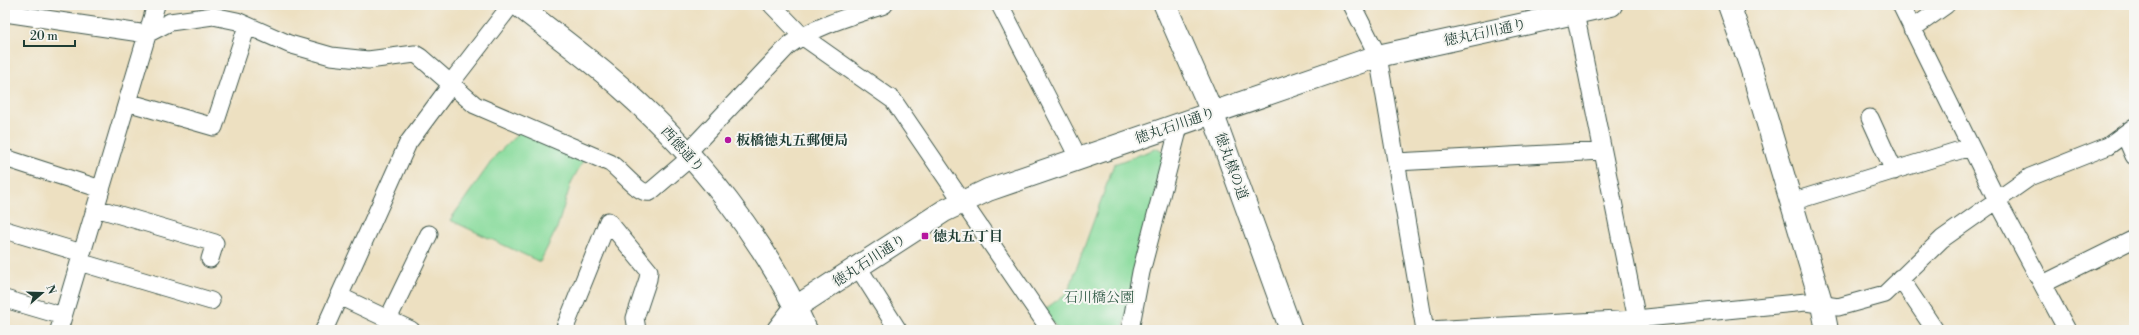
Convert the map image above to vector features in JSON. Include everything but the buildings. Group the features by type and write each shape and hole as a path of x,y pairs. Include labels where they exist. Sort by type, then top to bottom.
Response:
{"street":[{"path":"5,299 61,323 156,5"},
{"path":"324,330 408,143 511,5"},
{"name":"西徳通り","path":"518,5 624,90 689,155 750,231 796,307 806,330"},
{"path":"772,5 802,36 893,100 1048,329"},
{"path":"1000,5 1080,159"},
{"name":"徳丸槙の道","path":"1165,5 1212,112 1291,330"},
{"path":"1352,5 1378,56 1425,330"},
{"name":"徳丸石川通り","path":"778,330 796,307 944,211 962,201 1180,123 1378,56 1574,9 1611,5"},
{"path":"1729,5 1752,67 1822,305 1827,330"},
{"path":"1901,5 1997,200 2044,284 2067,330"},
{"path":"1912,29 1946,5"},
{"path":"5,13 147,34 170,22 214,16 247,26 289,44 331,56 368,60 415,54 475,105 610,163 620,170 640,191 643,198 689,155 789,45 802,36 878,6"},
{"path":"1574,9 1638,325"},
{"path":"127,102 214,127 247,26"},
{"path":"1870,118 1894,171"},
{"path":"1130,330 1141,272 1180,123"},
{"path":"1428,330 1638,325 1806,302 1838,307 1885,294 1942,239 2030,176 2108,146 2130,131 2134,156"},
{"path":"1791,202 1970,147"},
{"path":"1396,162 1602,151"},
{"path":"5,158 101,189"},
{"path":"96,208 215,243 210,259"},
{"path":"564,330 608,221 618,224 649,271 648,279 635,318 637,330"},
{"path":"5,230 81,258 211,302"},
{"path":"388,319 430,234"},
{"path":"2044,284 2134,239"},
{"path":"858,267 898,330"},
{"path":"1900,278 1935,330"},
{"path":"339,296 411,330"}],"green space":[{"path":"522,130 585,157 571,183 557,228 540,262 450,220 496,155"},
{"name":"石川橋公園","path":"1158,148 1166,154 1123,330 1058,330 1044,310 1068,292 1114,164"}],"place":[{"name":"板橋徳丸五郵便局","path":"728,140"},
{"name":"徳丸五丁目","path":"925,236"}]}
